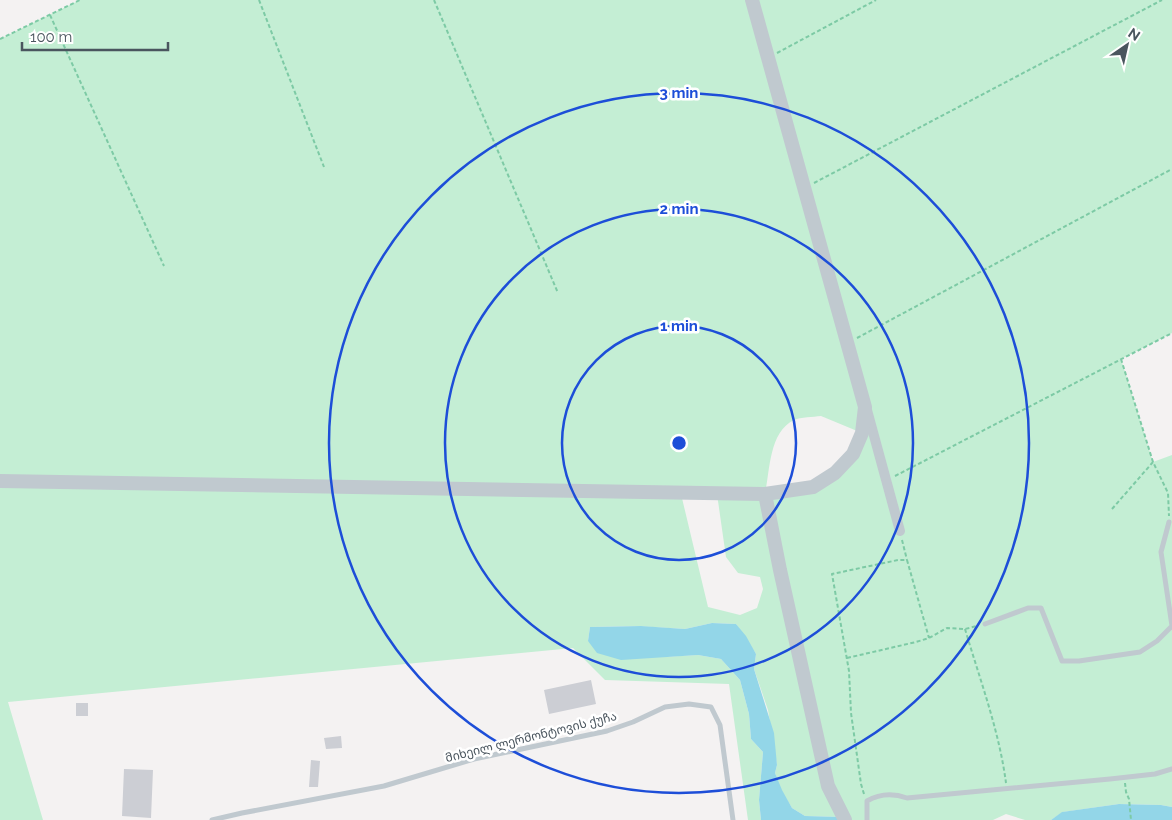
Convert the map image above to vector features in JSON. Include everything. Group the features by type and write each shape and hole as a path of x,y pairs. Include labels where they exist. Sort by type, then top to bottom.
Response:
{"street":[{"path":"752,0 900,531"},
{"path":"0,481 765,494 813,487 835,473 853,454 862,433 864,399"},
{"path":"765,494 828,786 845,820"}],"lane":[{"path":"985,624 1028,608 1041,608 1062,661 1079,661 1140,652 1157,641 1172,626 1161,552 1169,522"},
{"name":"მიხეილ ლერმონტოვის ქუჩა","path":"212,820 384,786 474,759 607,731 633,722 664,707 690,704 711,707 720,726 733,820"},
{"path":"867,820 867,801 874,797 896,794 907,798 1124,778 1172,769"}],"path":[{"path":"0,39 80,0"},
{"path":"259,0 324,166"},
{"path":"434,0 558,293"},
{"path":"768,57 876,0"},
{"path":"805,188 1162,0"},
{"path":"50,15 164,266"},
{"path":"848,342 1172,169"},
{"path":"886,480 1172,333"},
{"path":"1121,359 1153,462 1168,493 1169,522"},
{"path":"1112,510 1153,462"},
{"path":"900,531 929,638"},
{"path":"867,801 861,784 847,658 832,574 898,560 907,560"},
{"path":"847,658 929,638 947,628 965,628 985,624"},
{"path":"965,628 990,707 1003,758 1007,788"},
{"path":"1124,778 1131,820"}],"green space":[{"path":"80,0 1172,0 1172,333 1121,359 1153,462 1172,455 1172,807 1119,804 1063,812 1051,820 1025,820 1006,814 993,820 845,820 842,817 805,816 792,808 781,790 775,773 777,765 768,710 754,669 756,654 736,624 712,623 685,629 636,626 590,627 588,641 663,657 698,655 721,659 740,680 749,714 751,739 763,752 759,800 761,820 748,820 729,684 605,680 573,648 8,702 43,820 0,820 0,39","holes":["821,416 862,433 835,473 813,487 765,493 772,452 780,433 794,420","681,494 717,494 726,557 738,573 760,577 763,589 757,608 740,615 708,607"]}],"water":[{"path":"712,623 736,624 746,636 756,654 754,669 774,733 777,765 775,773 792,808 805,816 842,817 845,820 761,820 759,800 763,752 751,739 749,714 740,680 721,659 698,655 621,660 597,653 588,641 590,627 641,626 685,629"},
{"path":"1119,804 1172,807 1172,820 1051,820 1062,812"}],"building":[{"path":"591,680 596,704 549,714 544,690"},
{"path":"76,703 88,703 88,716 76,716"},
{"path":"341,736 342,748 326,749 324,738"},
{"path":"311,760 320,761 318,787 309,787"},
{"path":"124,769 153,770 151,818 122,816"}]}
